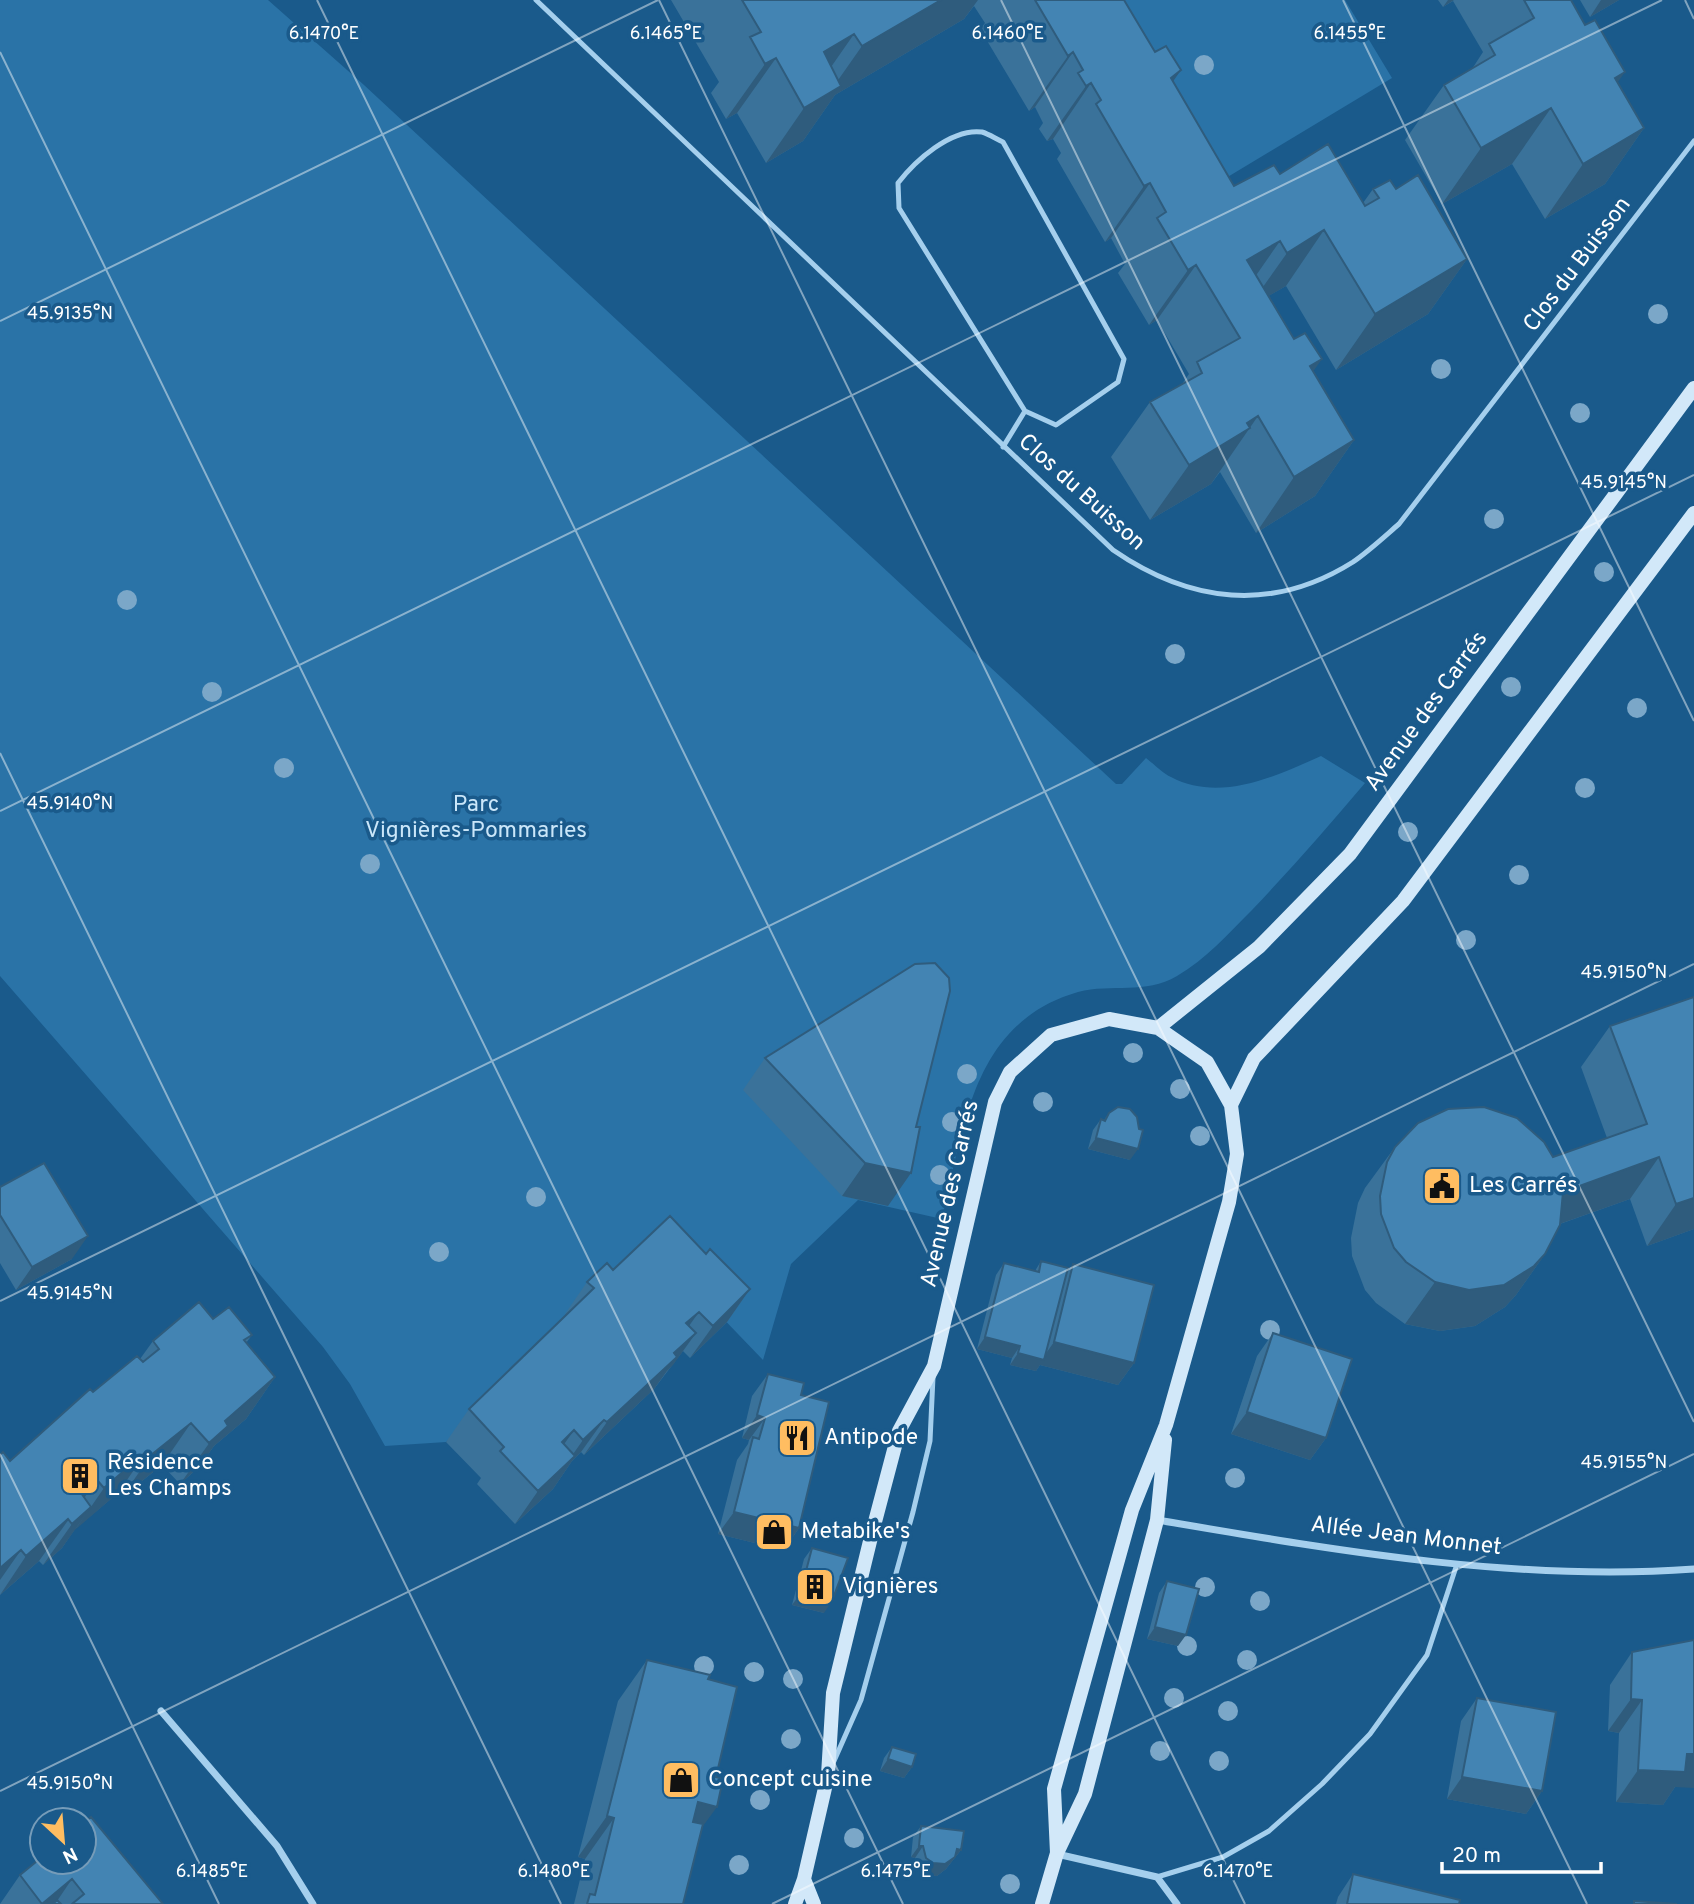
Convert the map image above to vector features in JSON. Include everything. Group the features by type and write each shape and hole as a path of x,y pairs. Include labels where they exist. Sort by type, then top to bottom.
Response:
{"main road":[{"name":"Avenue des Carrés","path":"1158,1028 1259,947 1350,854 1694,388"},
{"path":"1231,1105 1254,1058 1403,901 1694,513"},
{"name":"Avenue des Carrés","path":"795,1904 804,1879 828,1775 833,1693 870,1536 899,1431 934,1366 995,1102 1010,1072 1051,1035 1109,1019 1158,1028 1207,1062 1231,1105 1237,1154 1229,1202 1166,1425 1132,1510 1054,1789 1056,1853"},
{"name":"Avenue des Carrés","path":"1042,1904 1056,1853 1085,1794 1157,1520 1166,1425"},
{"path":"804,1879 814,1904"}],"street":[{"name":"Allée Jean Monnet","path":"1157,1520 1456,1567 1640,1573 1694,1569"},
{"path":"161,1711 277,1846 313,1904"},
{"path":"1056,1853 1157,1877 1177,1904"}],"lane":[{"name":"Clos du Buisson","path":"537,0 1113,550 1170,583 1201,592 1256,595 1301,587 1355,560 1399,524 1694,141"},
{"path":"983,132 1003,142 1124,359 1118,382 1056,425 1025,411 899,208 898,183 912,164 962,133 983,132"},
{"path":"1003,447 1025,411"},
{"name":"Avenue des Carrés","path":"828,1775 861,1700 913,1512 930,1441 934,1366"},
{"path":"1157,1877 1223,1857 1269,1831 1322,1784 1370,1734 1427,1655 1456,1567"}],"green space":[{"name":"Parc Vignières-Pommaries","path":"0,0 268,0 364,85 1116,784 1122,784 1146,758 1171,777 1209,788 1248,784 1321,756 1365,783 1252,910 1188,969 1165,982 1153,985 1078,992 1042,1007 1015,1028 994,1054 978,1083 957,1150 942,1219 858,1200 791,1264 763,1360 688,1282 571,1321 446,1442 385,1446 350,1384 323,1347 0,976"},
{"path":"1099,0 1345,0 1392,78 1211,187"}],"building":[{"path":"742,0 941,0 862,46 854,34 824,52 841,86 804,108 776,58 765,64 750,37 761,32"},
{"path":"1035,0 1124,0 1155,52 1166,46 1181,70 1171,78 1234,186 1274,165 1280,174 1328,144 1365,206 1379,198 1373,189 1390,180 1396,189 1418,175 1467,259 1375,314 1324,230 1287,253 1280,241 1247,260 1294,339 1305,333 1322,359 1310,366 1354,440 1294,477 1258,416 1247,423 1250,428 1189,465 1150,402 1202,373 1197,362 1240,338 1196,265 1188,270 1157,218 1166,212 1150,183 1144,186 1096,104 1101,100 1091,83 1086,86 1078,73 1083,70 1073,52 1068,56"},
{"path":"1524,0 1571,0 1585,25 1595,20 1625,72 1615,78 1644,128 1583,164 1551,108 1481,148 1444,85 1495,55 1489,44 1534,18"},
{"path":"935,963 949,978 950,991 916,1127 920,1127 911,1173 865,1163 765,1058 915,964"},
{"path":"1694,997 1694,1198 1676,1204 1659,1157 1563,1192 1560,1225 1545,1254 1534,1266 1504,1285 1469,1290 1435,1282 1406,1262 1394,1248 1381,1214 1380,1196 1387,1162 1395,1147 1418,1123 1448,1109 1484,1107 1517,1118 1544,1142 1553,1157 1647,1124 1610,1026"},
{"path":"1118,1107 1130,1109 1137,1117 1139,1129 1143,1130 1138,1149 1096,1138 1101,1119 1105,1121 1109,1113"},
{"path":"44,1163 88,1236 32,1267 0,1215 0,1187"},
{"path":"670,1216 706,1254 710,1249 750,1289 713,1326 699,1312 686,1323 696,1333 674,1353 677,1357 607,1422 604,1420 583,1440 574,1430 562,1442 575,1456 538,1491 500,1451 504,1447 469,1409 594,1288 587,1282 607,1263 613,1270"},
{"path":"1041,1261 1068,1268 1044,1360 1018,1353 1020,1346 985,1337 1004,1263 1039,1272"},
{"path":"1073,1264 1154,1285 1134,1363 1054,1342"},
{"name":"Résidence Les Champs","path":"199,1302 213,1319 229,1307 252,1335 244,1340 275,1377 225,1421 228,1426 209,1443 191,1423 151,1455 147,1451 104,1488 97,1480 81,1493 91,1507 72,1524 68,1519 26,1556 21,1550 0,1568 0,1455 3,1452 10,1461 90,1389 93,1392 137,1356 143,1362 159,1349 153,1341"},
{"path":"1273,1333 1352,1359 1326,1438 1247,1412"},
{"path":"768,1374 804,1383 801,1395 829,1402 799,1528 734,1512 753,1437 759,1439 765,1418 757,1415"},
{"name":"Vignières","path":"812,1548 848,1558 832,1601 800,1594"},
{"path":"1167,1581 1199,1589 1186,1635 1155,1627"},
{"path":"1694,1640 1694,1754 1687,1754 1685,1772 1638,1770 1642,1700 1631,1699 1632,1652"},
{"path":"647,1660 710,1675 708,1679 737,1687 716,1777 723,1779 717,1807 698,1802 693,1822 703,1824 683,1904 587,1904 590,1894 595,1895 614,1818 607,1816"},
{"path":"1477,1698 1556,1712 1542,1791 1462,1777"},
{"path":"892,1747 916,1754 912,1767 888,1759"},
{"path":"98,1825 163,1904 72,1904 84,1894 72,1879 42,1904 20,1875 28,1868 28,1876 98,1876"},
{"path":"921,1826 964,1831 961,1850 957,1849 955,1857 945,1864 933,1863 926,1858 923,1846 919,1846"},
{"path":"1353,1874 1460,1900 1459,1904 1347,1904"},
{"path":"1634,1901 1677,1904 1634,1904"}],"place":[{"name":"Les Carrés","path":"1442,1186"},
{"name":"Antipode","path":"797,1438"},
{"name":"Résidence Les Champs","path":"80,1476"},
{"name":"Metabike's","path":"774,1532"},
{"name":"Vignières","path":"815,1587"},
{"name":"Concept cuisine","path":"681,1780"}]}
